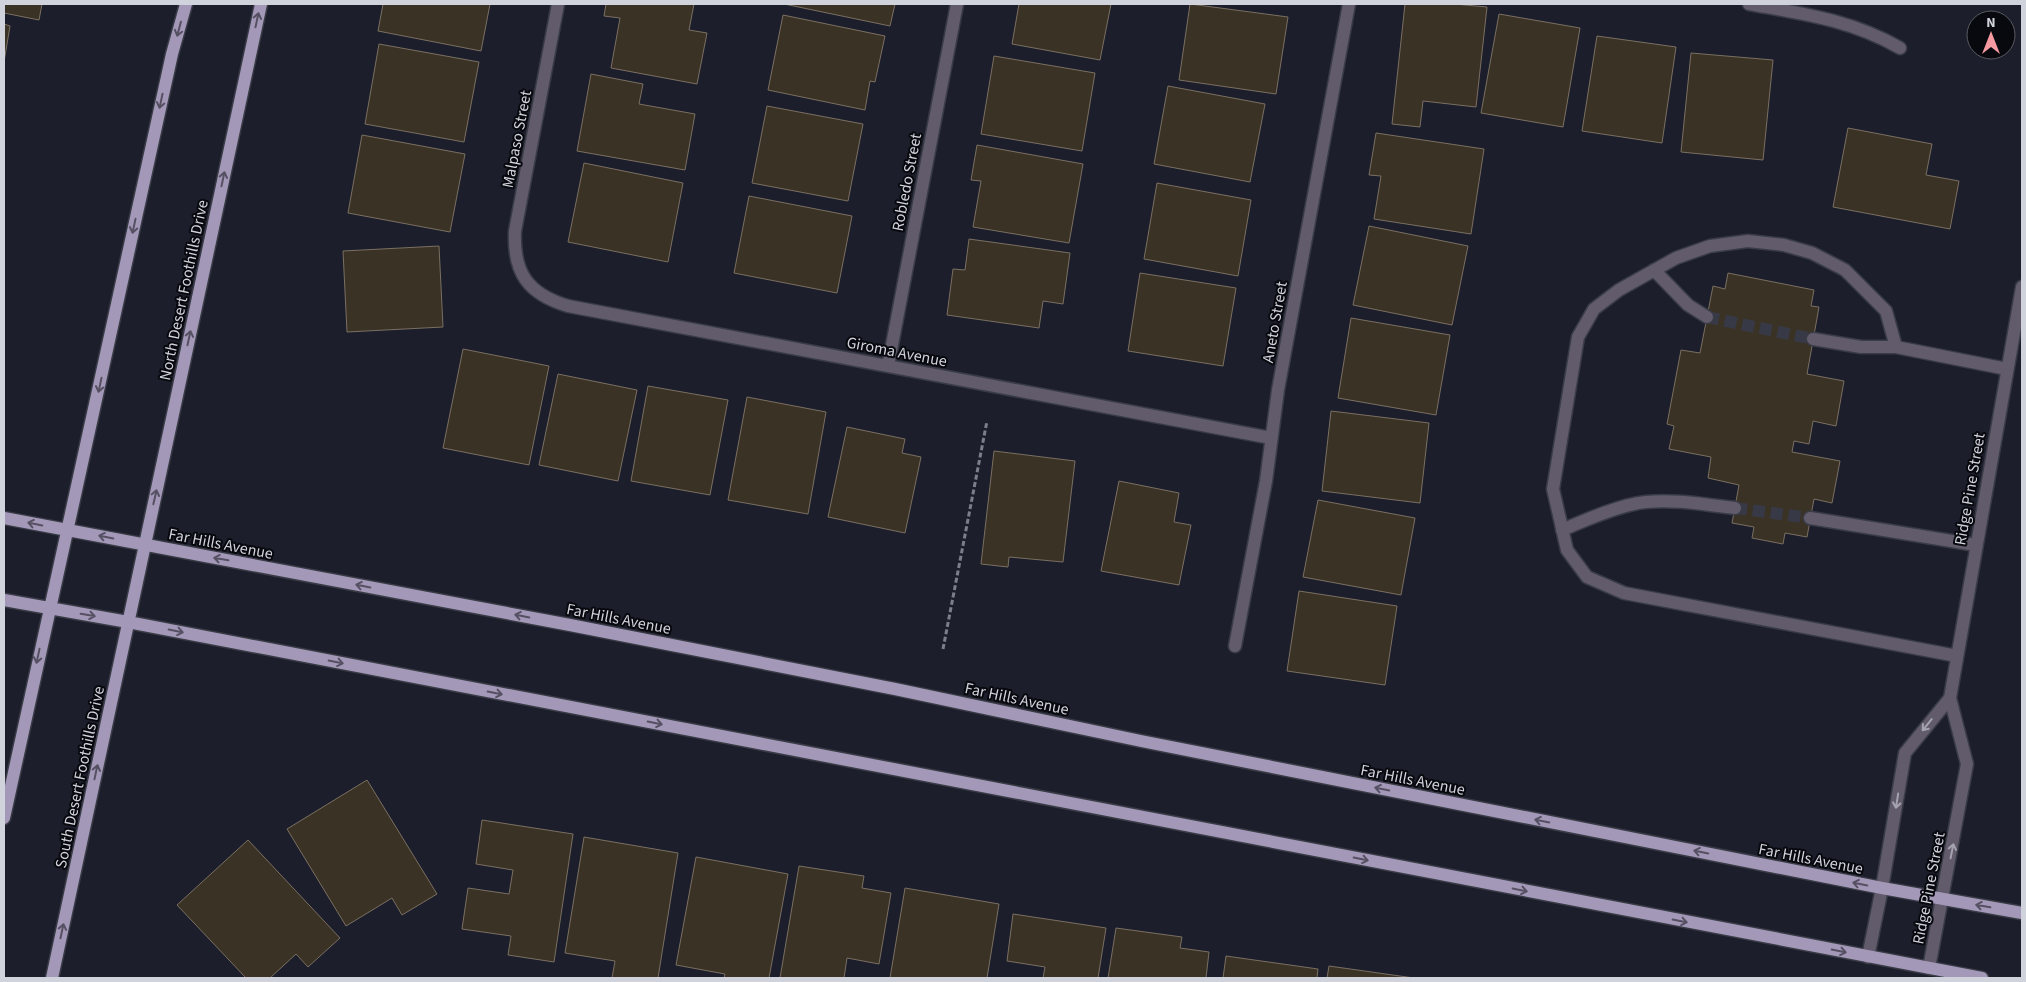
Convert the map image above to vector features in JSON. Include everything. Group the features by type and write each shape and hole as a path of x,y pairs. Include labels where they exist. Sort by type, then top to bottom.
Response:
{"main road":[{"path":"4,818 48,608 172,54 186,4"},
{"name":"North Desert Foothills Drive","path":"137,584 261,4"},
{"name":"Far Hills Avenue","path":"4,518 895,689 1141,741 1882,888 2022,913"},
{"name":"South Desert Foothills Drive","path":"52,978 137,584"},
{"path":"4,600 128,622 1982,978"}],"street":[{"name":"Malpaso Street","path":"525,279 518,265 514,248 515,231 558,4"},
{"name":"Robledo Street","path":"888,366 957,4"},
{"name":"Aneto Street","path":"1235,646 1266,481 1278,390 1348,4"},
{"path":"1749,4 1822,17 1848,24 1877,35 1900,48"},
{"path":"1896,347 1886,311 1845,270 1812,254 1784,245 1748,241 1710,246 1676,258 1619,290 1594,309 1578,338 1553,489 1567,550 1587,576 1624,593 1957,656"},
{"path":"1654,270 1688,305 1707,317"},
{"name":"Giroma Avenue","path":"525,279 536,291 549,300 568,306 1271,438"},
{"name":"Ridge Pine Street","path":"1929,968 1967,764 1950,698 2022,287"},
{"path":"1813,339 1861,347 1896,347 2007,369"},
{"path":"1562,530 1599,515 1645,502 1685,502 1735,508"},
{"path":"1810,518 1976,545"},
{"name":"Ridge Pine Street","path":"1868,957 1905,753 1950,698"}],"path":[{"path":"943,649 987,421"}],"building":[{"path":"4,4 42,4 39,20 4,13"},
{"path":"383,4 490,4 481,51 378,31"},
{"path":"606,4 694,4 689,30 707,33 697,84 611,68 620,18 604,16"},
{"path":"784,4 895,4 890,26"},
{"path":"1019,4 1111,4 1100,60 1012,44"},
{"path":"1190,4 1288,17 1276,94 1179,80"},
{"path":"1405,4 1454,4 1487,7 1476,107 1423,101 1420,127 1392,124"},
{"path":"1499,14 1580,28 1563,127 1481,113"},
{"path":"783,15 885,36 875,82 870,81 865,110 768,90"},
{"path":"4,24 10,26 4,62"},
{"path":"1597,36 1676,47 1662,143 1582,131"},
{"path":"379,44 479,62 464,142 365,124"},
{"path":"1691,53 1773,60 1763,160 1681,152"},
{"path":"994,56 1095,73 1082,151 981,134"},
{"path":"591,74 643,84 639,104 695,114 685,170 577,151"},
{"path":"1168,86 1265,104 1250,182 1154,164"},
{"path":"767,106 863,124 848,201 752,183"},
{"path":"1848,128 1932,144 1926,175 1959,181 1950,229 1833,207"},
{"path":"1376,133 1484,149 1471,234 1374,219 1381,176 1369,175"},
{"path":"362,135 465,154 450,232 348,213"},
{"path":"977,145 1083,164 1069,243 973,227 981,181 971,180"},
{"path":"584,163 683,183 668,262 568,242"},
{"path":"1157,183 1251,200 1238,276 1144,259"},
{"path":"749,196 852,216 837,293 734,273"},
{"path":"1369,226 1468,246 1452,325 1353,305"},
{"path":"969,239 1070,253 1063,304 1043,301 1039,328 947,315 953,269 965,270"},
{"path":"439,246 443,327 347,332 343,251"},
{"path":"1140,273 1236,288 1223,366 1128,351"},
{"path":"1728,273 1814,290 1811,306 1819,307 1807,374 1844,381 1836,426 1813,421 1809,444 1794,441 1792,452 1840,461 1832,503 1814,499 1807,537 1785,533 1783,544 1752,538 1754,527 1732,523 1739,485 1708,478 1711,457 1669,449 1674,426 1667,424 1681,350 1700,353 1713,286 1725,289"},
{"path":"1351,318 1450,335 1436,415 1338,398"},
{"path":"463,349 549,366 529,465 443,448"},
{"path":"558,374 637,390 618,481 539,465"},
{"path":"648,386 728,400 710,495 631,481"},
{"path":"747,397 826,412 808,514 728,500"},
{"path":"1331,411 1429,423 1420,503 1322,491"},
{"path":"847,427 905,439 902,453 921,457 905,533 828,517"},
{"path":"994,451 1075,461 1063,562 1009,557 1008,567 981,564"},
{"path":"1119,481 1179,493 1174,522 1191,525 1179,585 1101,571"},
{"path":"1318,500 1415,518 1401,595 1303,577"},
{"path":"1299,591 1397,606 1385,685 1287,671"},
{"path":"367,780 437,894 402,915 392,898 346,926 287,829"},
{"path":"482,820 573,834 554,962 508,955 511,936 462,929 468,888 509,894 513,870 476,864"},
{"path":"584,837 678,853 658,978 612,978 615,961 565,953"},
{"path":"248,840 340,938 308,967 296,954 270,978 246,978 177,905"},
{"path":"696,857 788,874 769,978 724,978 725,974 676,965"},
{"path":"799,866 864,876 862,888 891,893 879,964 847,958 844,978 780,978"},
{"path":"905,888 999,904 987,978 890,978"},
{"path":"1013,914 1106,928 1098,978 1043,978 1045,967 1007,961"},
{"path":"1116,928 1182,937 1180,948 1209,952 1206,978 1108,978"},
{"path":"1226,956 1318,969 1317,978 1223,978"},
{"path":"1329,966 1414,978 1327,978"}],"tunnel":[{"path":"1707,317 1813,339"},
{"path":"1735,508 1810,518"}]}
